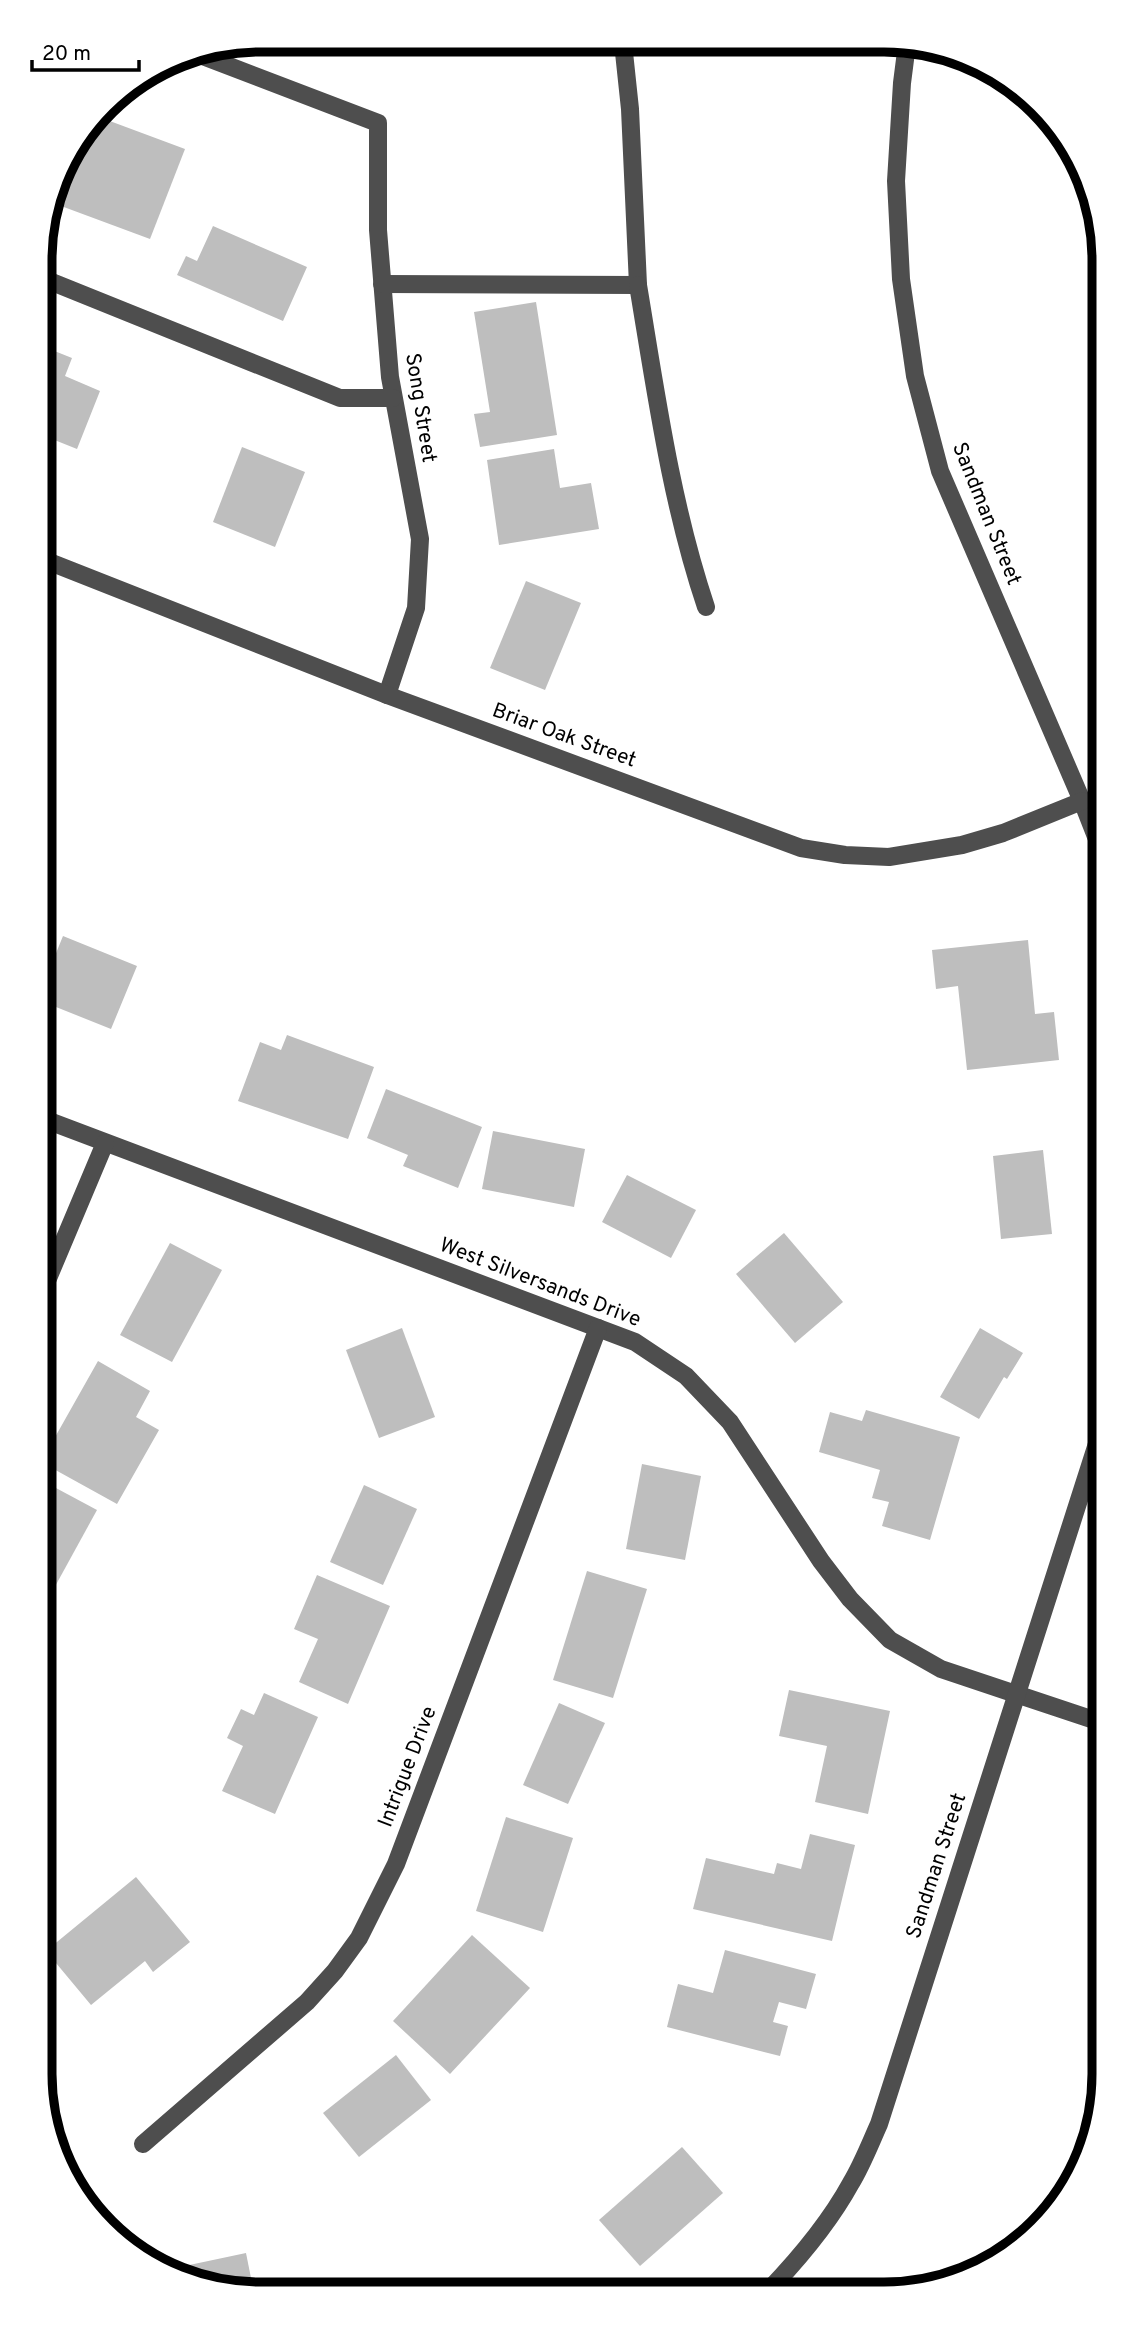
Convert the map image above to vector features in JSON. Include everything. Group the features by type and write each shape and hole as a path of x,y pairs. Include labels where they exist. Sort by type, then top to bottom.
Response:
{"street":[{"path":"624,52 630,109 638,285 661,426 691,562 706,607"},
{"name":"Sandman Street","path":"906,54 896,181 901,279 915,376 940,471 1092,824"},
{"name":"Song Street","path":"210,59 378,123 377,230 390,377 421,539 416,608 387,695"},
{"path":"53,282 340,398 393,398"},
{"path":"382,284 638,285"},
{"name":"Briar Oak Street","path":"53,563 387,695 801,848 845,855 889,857 962,845 1003,833 1083,801"},
{"name":"West Silversands Drive","path":"53,1123 635,1342 686,1376 730,1422 821,1560 850,1599 890,1640 941,1669 1091,1719"},
{"path":"52,1268 105,1143"},
{"name":"Intrigue Drive","path":"143,2144 307,2002 335,1971 359,1937 396,1864 598,1328"},
{"name":"Sandman Street","path":"777,2282 798,2261 827,2222 852,2182 878,2124 1091,1462"}],"building":[{"path":"107,120 185,149 150,239 60,206 80,156"},
{"path":"213,226 307,267 283,321 177,275 186,256 197,261"},
{"path":"536,302 557,435 480,447 474,414 490,412 474,312"},
{"path":"53,350 72,358 65,376 100,391 77,449 53,439"},
{"path":"242,447 305,472 275,547 213,522"},
{"path":"554,449 560,488 591,483 599,529 499,545 487,460"},
{"path":"526,581 581,603 545,690 490,668"},
{"path":"63,936 137,966 111,1029 53,1006 53,962"},
{"path":"1028,940 1035,1014 1054,1012 1059,1060 967,1070 958,986 936,989 932,950"},
{"path":"287,1035 374,1067 348,1139 238,1101 260,1042 281,1050"},
{"path":"386,1089 482,1127 458,1188 403,1166 408,1155 367,1138"},
{"path":"493,1131 585,1149 574,1207 482,1189"},
{"path":"1043,1150 1052,1234 1001,1239 993,1156"},
{"path":"627,1175 696,1210 671,1258 602,1222"},
{"path":"784,1233 843,1302 795,1343 736,1274"},
{"path":"170,1243 222,1270 172,1362 120,1335"},
{"path":"402,1328 435,1417 379,1438 346,1350"},
{"path":"980,1328 1023,1353 1007,1379 1004,1377 979,1419 940,1397"},
{"path":"98,1361 150,1391 136,1417 159,1430 117,1504 52,1468 52,1442"},
{"path":"866,1410 960,1437 930,1540 882,1526 889,1502 872,1498 880,1470 819,1452 830,1412 862,1421"},
{"path":"642,1464 701,1476 685,1560 626,1549"},
{"path":"364,1485 417,1509 383,1585 330,1562"},
{"path":"52,1486 97,1510 52,1591"},
{"path":"587,1571 647,1589 613,1698 553,1680"},
{"path":"317,1575 390,1606 348,1704 299,1682 318,1639 294,1629"},
{"path":"789,1690 890,1711 868,1814 815,1802 827,1746 779,1736"},
{"path":"264,1693 318,1717 275,1814 222,1791 243,1746 227,1738 241,1709 254,1715"},
{"path":"559,1703 605,1723 568,1804 523,1785"},
{"path":"506,1817 573,1838 543,1932 476,1911"},
{"path":"810,1834 855,1845 832,1941 693,1909 706,1858 774,1874 777,1863 801,1869"},
{"path":"136,1877 190,1942 153,1972 145,1961 91,2005 52,1958 52,1946"},
{"path":"472,1935 530,1988 450,2074 393,2021"},
{"path":"725,1950 816,1974 806,2009 779,2002 773,2022 788,2026 780,2056 667,2027 678,1984 713,1993"},
{"path":"396,2055 431,2100 359,2157 323,2113"},
{"path":"682,2147 723,2193 640,2266 599,2220"},
{"path":"246,2253 252,2282 220,2279 182,2266"}]}
